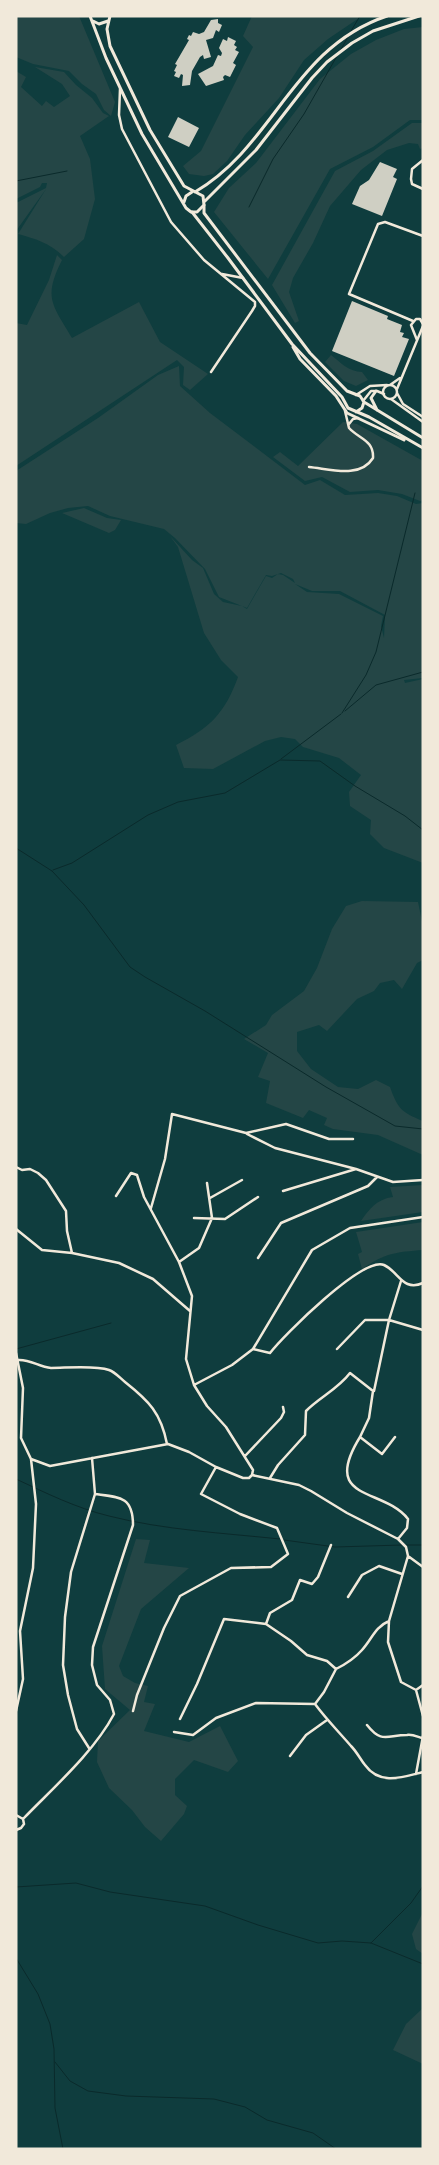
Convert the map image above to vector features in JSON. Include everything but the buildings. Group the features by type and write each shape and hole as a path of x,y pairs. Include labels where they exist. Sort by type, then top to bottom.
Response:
{"main road":[{"path":"90,16 94,22 99,24 109,18"},
{"path":"90,16 106,58 146,141 184,205 244,278 310,366 342,397 346,408 360,418 423,448"},
{"path":"184,205 186,196 210,182 242,153 305,73 322,55 354,32 388,16"},
{"path":"191,212 200,210 256,150 312,78 327,62 352,43 373,31 418,16"},
{"path":"109,18 108,34 110,46 150,130 184,186 201,194 204,213 299,339 332,376 347,391 361,397 363,402 423,438"},
{"path":"376,391 371,401 379,412"},
{"path":"346,408 348,398 355,395"},
{"path":"356,412 362,408 363,402"},
{"path":"346,408 369,417 423,448"}],"street":[{"path":"120,87 120,122 143,172 171,222 192,247 250,297 255,306 211,372"},
{"path":"423,160 412,169 410,179 412,184 423,190"},
{"path":"390,398 394,397 397,391 401,376 423,325 420,320 413,321 349,294 378,224 385,222 423,236"},
{"path":"219,272 244,278"},
{"path":"413,321 411,325 417,340"},
{"path":"385,395 384,390 401,376"},
{"path":"355,395 370,386 389,385 397,391 404,404 423,417"},
{"path":"363,402 369,393 376,391 390,398 423,422"},
{"path":"309,467 348,472 364,468 370,464 373,458 372,447 363,438 350,430 346,408"},
{"path":"348,426 353,419 360,418"},
{"path":"151,1208 165,1159 172,1114 246,1133 275,1148 356,1169 393,1182 423,1180"},
{"path":"246,1133 286,1124 329,1139 353,1139"},
{"path":"16,1168 22,1170 30,1169 38,1173 66,1211 67,1231 72,1253"},
{"path":"283,1191 356,1169"},
{"path":"116,1196 131,1173 137,1176 144,1197 179,1262 192,1296 186,1359 194,1385 207,1406 226,1427 245,1456 253,1470 252,1475"},
{"path":"258,1258 280,1223 368,1186 378,1176"},
{"path":"210,1199 242,1180"},
{"path":"179,1262 199,1248 212,1218 207,1183"},
{"path":"194,1218 226,1219 258,1197"},
{"path":"194,1385 232,1365 253,1348 312,1250 350,1228 423,1217"},
{"path":"16,1229 42,1250 72,1253 119,1263 153,1279 190,1311"},
{"path":"253,1348 270,1353 283,1336 326,1296 362,1271 377,1264 384,1266 401,1281 413,1286 423,1283"},
{"path":"398,1539 404,1534 408,1524 405,1516 354,1486 350,1480 347,1466 353,1448 369,1418 389,1320 401,1281"},
{"path":"337,1349 365,1320 389,1320 423,1330"},
{"path":"16,1352 23,1388 21,1438 31,1459 36,1504 33,1568 20,1631 23,1679 16,1711"},
{"path":"18,1360 26,1359 49,1368 68,1367 110,1370 143,1396 155,1410 163,1424 168,1444"},
{"path":"270,1478 278,1465 305,1435 306,1411 318,1399 331,1392 350,1373 374,1391"},
{"path":"245,1456 281,1418 284,1412 283,1407"},
{"path":"360,1437 382,1454 395,1437"},
{"path":"31,1459 50,1466 168,1444 243,1478 249,1478 252,1475 298,1485 347,1514 398,1539 406,1547 408,1556 389,1621 388,1642 401,1682 416,1690 423,1716"},
{"path":"89,1748 76,1729 63,1665 65,1617 71,1572 95,1494 92,1458"},
{"path":"133,1711 137,1695 164,1628 180,1596 231,1568 271,1567 288,1554 277,1528 240,1514 200,1494 216,1467"},
{"path":"16,1830 23,1826 23,1819 81,1759 107,1728 114,1714 110,1700 98,1685 92,1665 93,1647 133,1525 133,1513 130,1504 117,1497 95,1494"},
{"path":"266,1624 270,1613 292,1600 300,1580 312,1584 318,1577 331,1545"},
{"path":"408,1556 423,1567"},
{"path":"348,1597 362,1575 378,1566 402,1574"},
{"path":"180,1719 224,1619 266,1624 307,1655 327,1661 336,1668"},
{"path":"315,1704 324,1692 336,1668 345,1665 362,1651 381,1625 389,1621"},
{"path":"416,1690 423,1685"},
{"path":"174,1732 193,1735 216,1718 256,1703 315,1704"},
{"path":"315,1704 353,1748 366,1767 376,1775 390,1779 402,1778 423,1772"},
{"path":"290,1756 306,1735 327,1720"},
{"path":"367,1725 375,1734 388,1738 407,1734 423,1737 416,1774"},
{"path":"16,1815 23,1819"}],"shaded area":[{"path":"16,16 79,16 115,102 111,116 104,110 96,94 69,71 33,64 16,57"},
{"path":"252,16 362,16 328,39 304,60 279,98 245,135 227,161 213,174 204,176 189,174 183,166 201,151 253,47 243,36"},
{"path":"423,27 423,120 410,120 373,147 330,169 268,279 214,212 229,188 256,163 320,79 351,54 376,40 404,29"},
{"path":"35,67 64,72 92,98 103,113 109,116 80,136 90,159 95,199 84,239 64,257 48,245 18,234 46,189 16,231 16,203 46,188 47,183 42,183 40,187 16,199 16,71 26,77 21,87 42,106 46,101 54,107 70,96 62,84"},
{"path":"412,123 423,123 423,148 420,149 418,144 409,143 387,150 361,170 330,206 313,243 293,278 289,292 299,321 295,323 272,285 335,171 373,151"},
{"path":"57,255 62,260 53,283 52,300 59,317 72,338 139,302 160,342 208,374 190,390 183,385 184,367 177,360 16,466 16,323 27,325 49,280"},
{"path":"331,355 349,368 362,372 368,380 356,386 344,381 325,362"},
{"path":"179,366 180,386 210,413 305,485 320,480 345,495 378,493 397,496 416,504 423,503 423,678 404,680 405,683 423,679 423,863 384,848 370,834 371,820 350,806 349,792 361,775 339,758 303,747 295,739 281,737 265,741 213,769 184,768 176,745 207,726 215,718 228,700 238,677 221,660 204,633 178,547 170,536 192,560 203,568 214,594 223,602 242,606 219,597 205,569 175,538 164,529 110,516 88,506 68,508 50,513 26,524 16,523 16,471 98,418 158,375","holes":["281,573 293,579 295,583 278,574","278,574 272,578 266,576 247,609 242,606 247,608 266,575","295,584 312,591 340,591 385,615 384,638 381,626 383,616 339,594 307,592"]},
{"path":"343,422 357,424 423,461 423,500 420,501 402,494 378,490 350,492 322,477 305,481 273,457 280,452 298,466"},
{"path":"84,508 107,518 121,520 115,530 109,533 62,513"},
{"path":"362,901 418,902 423,926 423,960 417,963 402,989 394,980 380,983 374,991 357,999 327,1031 319,1025 297,1032 297,1051 311,1069 338,1087 358,1089 376,1080 390,1087 401,1109 423,1121 423,1155 378,1135 333,1129 324,1125 327,1118 309,1110 303,1118 266,1103 270,1081 258,1077 268,1053 244,1039 266,1025 272,1015 304,991 317,968 332,929 346,906"},
{"path":"423,1185 423,1212 361,1221 374,1205 382,1200 393,1197 390,1187"},
{"path":"423,1222 423,1250 391,1254 362,1269 358,1254 362,1252 356,1232"},
{"path":"136,1539 150,1540 144,1563 189,1568 141,1609 119,1666 123,1676 135,1683 148,1686 144,1702 155,1704 144,1731 189,1742 220,1726 238,1761 228,1772 194,1760 175,1779 175,1795 187,1806 184,1814 161,1841 145,1827 132,1810 109,1788 97,1762 98,1741 130,1710 105,1689 102,1646"},
{"path":"423,1912 423,1954 416,1949 412,1934"},
{"path":"423,2008 423,2064 393,2050 406,2024"}],"waterway":[{"path":"351,31 360,16"},
{"path":"340,51 348,37"},
{"path":"249,207 273,159 304,114 337,56"},
{"path":"16,181 67,171"},
{"path":"342,713 366,675 376,652 415,493"},
{"path":"345,711 376,685 423,672"},
{"path":"281,759 341,714"},
{"path":"53,870 72,863 148,815 178,802 225,793 280,760 320,761 355,786 405,816 423,830"},
{"path":"16,848 52,871 84,905 130,967 205,1011 326,1087 395,1126 423,1129"},
{"path":"16,1349 111,1323"},
{"path":"16,1479 85,1509 130,1521 280,1539"},
{"path":"284,1540 335,1547 402,1545"},
{"path":"406,1545 423,1545"},
{"path":"16,1887 76,1883 110,1892 205,1906 258,1925 318,1943 342,1941 371,1943 423,1964"},
{"path":"371,1943 411,1903 423,1886"},
{"path":"16,1958 38,1994 50,2024 54,2049 55,2108 63,2149"},
{"path":"55,2062 70,2081 88,2091 126,2096 214,2099 245,2107 267,2120 313,2133 336,2149"}]}
